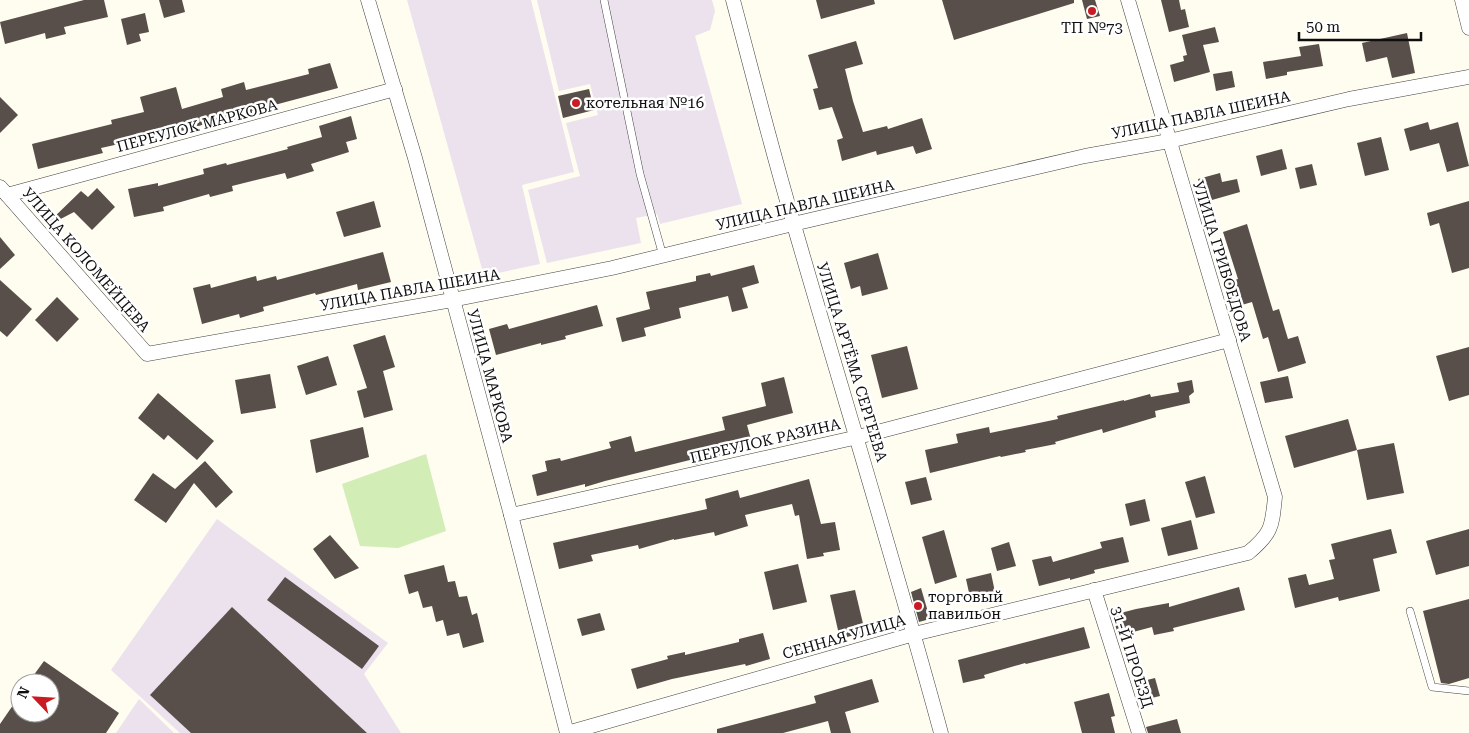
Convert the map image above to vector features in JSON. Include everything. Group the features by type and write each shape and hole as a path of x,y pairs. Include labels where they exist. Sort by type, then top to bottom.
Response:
{"street":[{"name":"УЛИЦА МАРКОВА","path":"368,0 415,158 511,515 567,733"},
{"name":"УЛИЦА АРТЁМА СЕРГЕЕВА","path":"733,0 793,224 858,437 941,733"},
{"name":"УЛИЦА ГРИБОЕДОВА","path":"1128,0 1275,497 1273,522 1269,532"},
{"path":"1462,0 1469,28"},
{"name":"УЛИЦА ПАВЛА ШЕИНА","path":"147,354 452,300 612,268 1084,156 1169,141 1349,99 1469,77"},
{"name":"ПЕРЕУЛОК МАРКОВА","path":"4,191 395,89"},
{"name":"УЛИЦА КОЛОМЕЙЦЕВА","path":"4,191 147,354"},
{"name":"ПЕРЕУЛОК РАЗИНА","path":"511,515 858,437 1229,340"},
{"name":"СЕННАЯ УЛИЦА","path":"567,733 914,634 1248,553 1263,541 1269,532"},
{"name":"31-Й ПРОЕЗД","path":"1094,590 1139,733"}],"lane":[{"path":"604,0 640,174 663,256"},
{"path":"1410,611 1432,687 1469,691"}],"shaded area":[{"path":"407,0 531,0 574,172 522,185 540,264 484,276"},
{"path":"537,0 712,0 715,11 710,30 695,36 742,204 660,224 657,214 636,218 641,243 547,263 528,190 580,176 566,123 598,115 590,84 559,91"},
{"path":"217,519 388,643 364,674 401,733 180,733 111,670"},
{"path":"139,699 174,733 116,733"}],"green space":[{"path":"426,454 446,531 398,548 360,546 342,484"}],"building":[{"path":"84,0 104,0 108,17 64,27 66,34 46,39 45,33 5,44 0,22"},
{"path":"159,0 182,0 185,12 164,18"},
{"path":"816,0 874,0 875,4 821,19"},
{"path":"942,0 1074,0 1074,3 954,40"},
{"name":"ТП №73","path":"1082,0 1095,0 1100,16 1087,19"},
{"path":"1161,0 1179,0 1181,10 1185,9 1189,27 1169,32"},
{"path":"145,13 149,32 139,34 141,41 127,45 121,19"},
{"path":"1215,27 1219,42 1203,45 1210,72 1174,82 1170,65 1184,61 1183,56 1187,55 1182,35"},
{"path":"1407,33 1415,73 1392,78 1387,57 1366,62 1362,43"},
{"path":"856,41 863,64 845,69 863,132 887,126 888,129 922,118 932,149 916,154 913,146 877,155 876,151 842,161 837,140 843,138 832,107 819,110 813,89 818,88 808,55"},
{"path":"1319,44 1323,66 1287,72 1287,75 1266,79 1263,62 1301,56 1299,47"},
{"path":"330,63 338,88 252,111 252,115 230,121 229,117 151,140 151,137 101,148 103,153 38,169 32,144 112,124 111,120 144,112 140,97 176,87 182,109 223,97 221,89 244,82 246,90 309,74 308,69"},
{"path":"1232,71 1235,87 1216,91 1213,74"},
{"name":"котельная №16","path":"589,89 594,110 563,118 558,96"},
{"path":"0,97 18,115 0,133"},
{"path":"351,116 357,139 346,142 349,152 311,164 314,171 287,179 285,173 232,186 233,191 210,197 209,194 163,207 164,211 134,217 128,189 158,183 158,186 204,174 203,169 226,163 227,165 288,149 287,147 322,137 319,126"},
{"path":"1428,122 1430,130 1458,122 1469,166 1447,172 1439,143 1410,151 1404,129"},
{"path":"1381,137 1389,170 1365,176 1357,143"},
{"path":"1282,149 1287,169 1261,176 1256,156"},
{"path":"1312,164 1317,185 1300,189 1295,168"},
{"path":"1220,173 1222,182 1237,179 1240,192 1205,202 1198,179"},
{"path":"97,188 115,207 92,230 74,212 51,224 49,222 81,191 88,197"},
{"path":"374,201 381,227 344,237 336,212"},
{"path":"1469,201 1469,268 1452,273 1439,223 1430,226 1427,213"},
{"path":"1247,224 1273,311 1279,309 1288,339 1298,336 1306,363 1278,372 1268,337 1263,339 1252,302 1235,307 1228,282 1238,279 1223,232"},
{"path":"0,237 15,255 0,269"},
{"path":"383,252 391,282 358,290 357,284 316,295 315,293 263,307 264,311 240,318 239,314 202,324 193,288 210,284 211,288 256,276 257,281 276,276 277,280"},
{"path":"878,253 888,289 862,296 860,286 851,289 844,263"},
{"path":"754,265 759,283 742,288 748,308 732,312 728,296 679,308 681,318 644,328 646,336 622,342 616,318 650,309 646,292 696,281 696,276 710,273 711,276"},
{"path":"0,280 32,309 7,337 0,331"},
{"path":"57,297 79,319 57,342 35,320"},
{"path":"597,305 603,326 565,336 566,339 541,345 541,343 496,355 489,329 507,324 509,329"},
{"path":"385,335 395,367 383,371 393,410 364,418 357,391 367,388 353,345"},
{"path":"907,346 918,389 882,398 871,355"},
{"path":"1469,347 1469,395 1449,401 1436,356"},
{"path":"328,356 337,385 306,395 297,366"},
{"path":"270,374 276,408 241,414 235,380"},
{"path":"1288,376 1293,398 1265,403 1260,382"},
{"path":"784,377 793,413 747,425 753,447 695,465 694,459 585,487 585,484 537,496 532,475 547,471 545,461 560,458 561,461 611,448 609,442 631,436 635,452 725,430 722,417 766,406 761,383"},
{"path":"1192,380 1194,392 1189,396 1190,403 1155,411 1156,417 1103,433 1102,429 1055,442 1056,444 1025,450 1026,452 1000,456 930,473 925,450 958,443 956,434 989,427 990,433 1058,419 1057,416 1150,394 1151,397 1179,392 1177,383"},
{"path":"158,393 214,441 197,460 168,435 164,440 138,418"},
{"path":"1348,419 1357,450 1294,468 1285,436"},
{"path":"363,427 369,457 316,473 310,440"},
{"path":"1394,443 1404,493 1367,500 1357,450"},
{"path":"205,461 233,492 216,508 194,483 166,523 134,500 153,473 175,489"},
{"path":"1205,476 1215,513 1196,518 1185,482"},
{"path":"926,477 932,500 911,505 905,482"},
{"path":"809,479 821,524 835,522 840,550 823,553 824,556 807,559 799,515 795,516 792,504 745,515 748,526 715,536 714,532 674,539 639,549 638,545 591,555 593,561 559,569 553,543 707,509 705,499 738,490 740,498"},
{"path":"1145,499 1150,521 1130,526 1125,504"},
{"path":"1191,520 1198,549 1168,556 1161,528"},
{"path":"1391,529 1397,553 1373,559 1380,591 1339,601 1338,597 1295,608 1288,578 1306,574 1309,585 1334,579 1329,560 1335,559 1331,544"},
{"path":"1469,529 1469,566 1436,575 1426,541"},
{"path":"944,530 957,577 935,584 922,537"},
{"path":"330,535 359,568 335,579 313,549"},
{"path":"1123,537 1129,562 1094,570 1095,573 1070,580 1070,578 1039,586 1032,560 1051,556 1053,562 1102,548 1100,542"},
{"path":"1009,542 1016,566 997,571 991,548"},
{"path":"798,564 807,602 773,610 764,572"},
{"path":"444,565 448,582 455,581 459,597 467,596 472,615 477,613 484,642 463,648 459,633 447,636 443,620 436,622 432,606 423,608 418,591 409,594 404,575"},
{"path":"991,573 996,597 971,602 966,579"},
{"path":"285,577 379,646 362,669 267,600"},
{"path":"1239,587 1245,610 1173,628 1174,631 1154,635 1152,627 1118,636 1113,615 1169,603 1169,607"},
{"name":"торговый павильон","path":"921,588 930,619 919,622 911,592"},
{"path":"855,590 865,632 840,639 830,595"},
{"path":"1469,599 1469,678 1449,684 1441,683 1423,611"},
{"path":"232,607 367,733 191,733 150,695"},
{"path":"600,613 605,630 582,636 577,619"},
{"path":"1084,627 1090,648 1025,663 984,675 985,678 963,683 958,660"},
{"path":"763,633 770,659 746,666 745,664 672,679 637,689 631,669 668,659 667,656 685,652 685,655 739,642 739,639"},
{"path":"44,661 119,713 106,733 0,733 0,724 10,710 10,723 60,723 60,673 35,673"},
{"path":"1155,678 1160,696 1139,701 1135,683"},
{"path":"872,679 879,702 845,712 851,733 831,733 828,721 783,733 717,733 717,729 816,703 814,696"},
{"path":"1109,693 1115,716 1111,717 1115,733 1082,733 1074,702"},
{"path":"1177,719 1181,733 1148,733 1146,727"}],"place":[{"name":"ТП №73","path":"1092,11"},
{"name":"котельная №16","path":"576,103"},
{"name":"торговый павильон","path":"918,606"}]}
